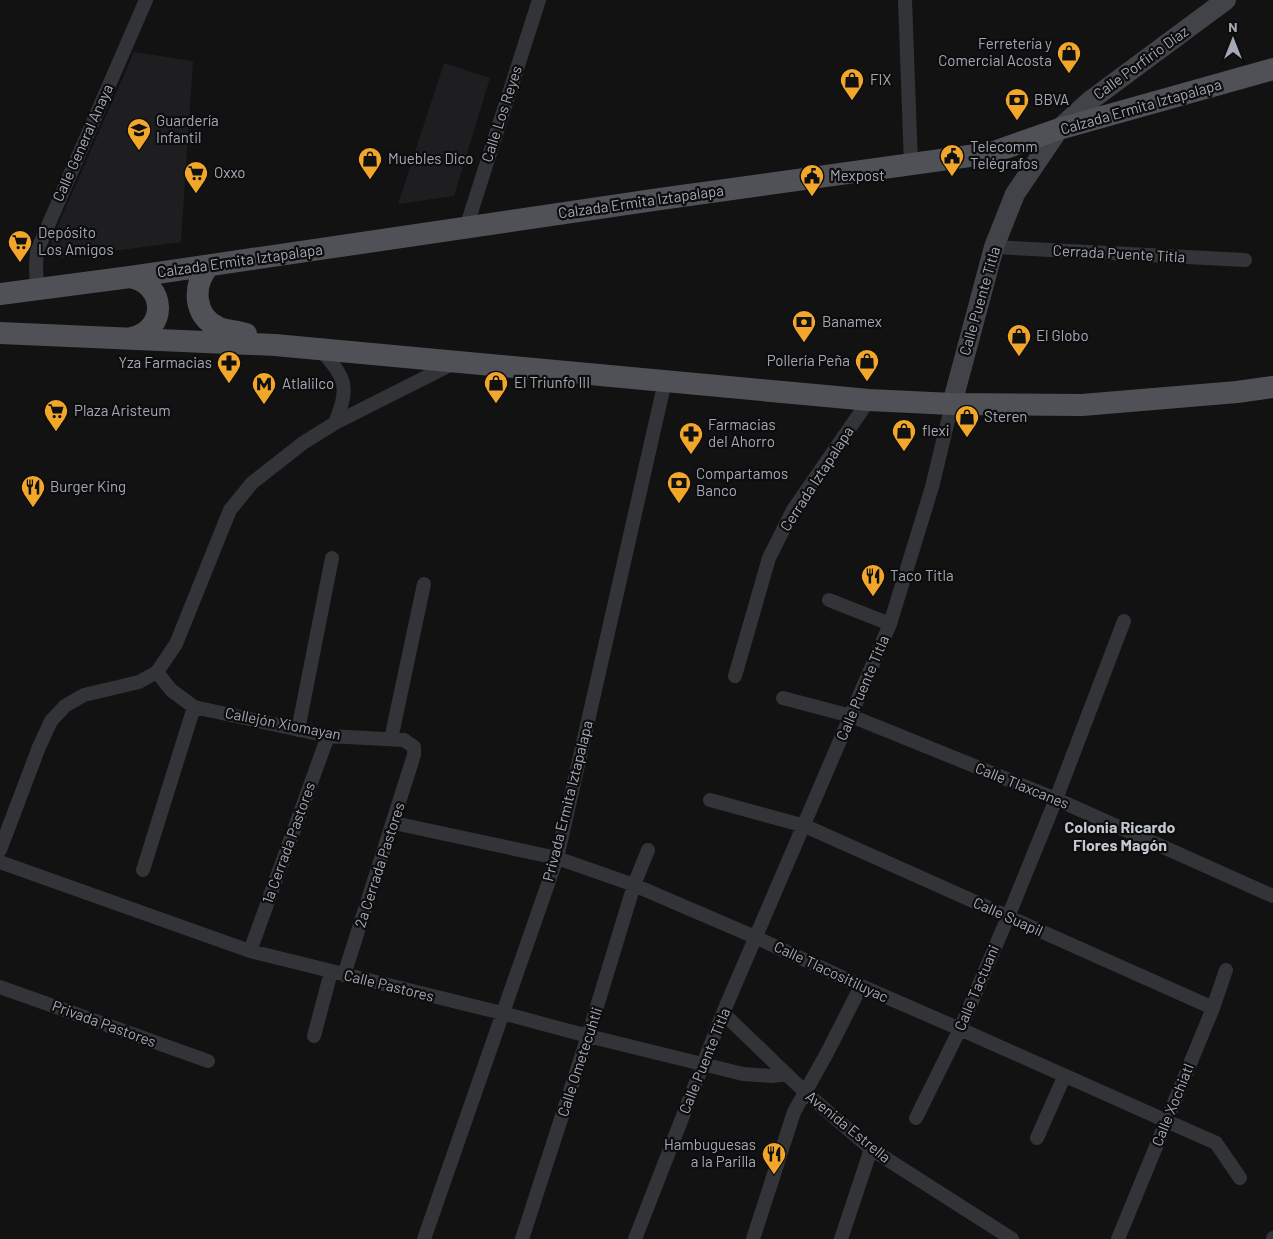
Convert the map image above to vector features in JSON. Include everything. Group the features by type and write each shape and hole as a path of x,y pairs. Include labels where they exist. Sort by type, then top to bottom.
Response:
{"main road":[{"name":"Calzada Ermita Iztapalapa","path":"0,294 209,266 992,153 1059,129 1273,69"},
{"path":"209,266 200,278 197,294 198,302 206,318 220,328 249,334 275,345"},
{"path":"130,277 137,278 150,286 157,299 158,306 156,321 140,336 132,338"},
{"path":"0,333 275,345 869,400 952,404 1082,405 1237,392 1273,387"}],"street":[{"name":"Calle General Anaya","path":"37,290 37,251 146,0"},
{"name":"Calle Los Reyes","path":"466,228 539,0"},
{"path":"905,0 911,164"},
{"name":"Calle Porfirio Díaz","path":"1059,129 1090,100 1209,7 1226,0"},
{"name":"Calle Puente Titla","path":"635,1239 723,1014 890,624 932,487 994,247 1015,194 1059,129"},
{"name":"Cerrada Puente Titla","path":"994,247 1245,260"},
{"path":"320,349 338,370 343,380 342,404 335,423"},
{"path":"0,850 39,747 51,722 65,706 84,695 139,682 158,672 176,644 230,510 252,483 303,444 335,423 455,362"},
{"name":"Privada Ermita Iztapalapa","path":"424,1239 557,858 665,381"},
{"name":"Cerrada Iztapalapa","path":"735,676 769,558 793,510 869,400"},
{"path":"298,730 332,558"},
{"path":"391,739 424,584"},
{"path":"829,600 890,624"},
{"name":"Calle Tactuani","path":"916,1118 960,1029 1008,917 1056,799 1124,621"},
{"name":"Callejón Xiomayan","path":"158,672 171,690 194,707 328,736 404,740 414,747 414,755"},
{"path":"783,698 851,716"},
{"path":"143,870 194,707"},
{"name":"Calle Tlaxcanes","path":"851,716 1056,799 1273,896"},
{"name":"1a Cerrada Pastores","path":"250,951 328,736"},
{"name":"2a Cerrada Pastores","path":"314,1036 394,823 414,755"},
{"name":"Calle Suapil","path":"710,800 805,826 1213,1008"},
{"name":"Calle Tlacositiluyac","path":"394,823 557,858 634,885 1216,1143 1240,1178"},
{"name":"Calle Ometecuhtli","path":"522,1239 588,1036 634,885 648,850"},
{"name":"Calle Pastores","path":"0,862 250,951 743,1074 772,1076 787,1074"},
{"name":"Calle Xochiatl","path":"1118,1239 1213,1008 1226,970"},
{"path":"753,1239 794,1112 861,986"},
{"name":"Privada Pastores","path":"0,987 208,1061"},
{"name":"Avenida Estrella","path":"723,1014 805,1092 871,1149 1012,1239"},
{"path":"1037,1138 1064,1076"},
{"path":"841,1239 871,1149"}],"shaded area":[{"name":"Guardería Infantil","path":"134,52 193,61 181,242 60,258 53,253 51,241"},
{"path":"444,63 490,78 454,196 398,204"}],"place":[{"name":"Ferretería y Comercial Acosta","path":"1069,74"},
{"name":"FIX","path":"852,101"},
{"name":"BBVA","path":"1017,121"},
{"name":"Guardería Infantil","path":"139,151"},
{"name":"Telecomm Telégrafos","path":"952,177"},
{"name":"Muebles Dico","path":"370,180"},
{"name":"Oxxo","path":"196,194"},
{"name":"Mexpost","path":"812,197"},
{"name":"Depósito Los Amigos","path":"20,263"},
{"name":"Banamex","path":"804,343"},
{"name":"El Globo","path":"1019,357"},
{"name":"Pollería Peña","path":"867,382"},
{"name":"Yza Farmacias","path":"229,384"},
{"name":"El Triunfo III","path":"496,404"},
{"name":"Atlalilco","path":"264,405"},
{"name":"Plaza Aristeum","path":"56,432"},
{"name":"Steren","path":"967,438"},
{"name":"flexi","path":"904,452"},
{"name":"Farmacias del Ahorro","path":"691,455"},
{"name":"Compartamos Banco","path":"679,504"},
{"name":"Burger King","path":"33,508"},
{"name":"Taco Titla","path":"873,597"},
{"name":"Hambuguesas a la Parilla","path":"774,1175"}],"district":[{"name":"Colonia Ricardo Flores Magón","path":"1120,836"}]}
